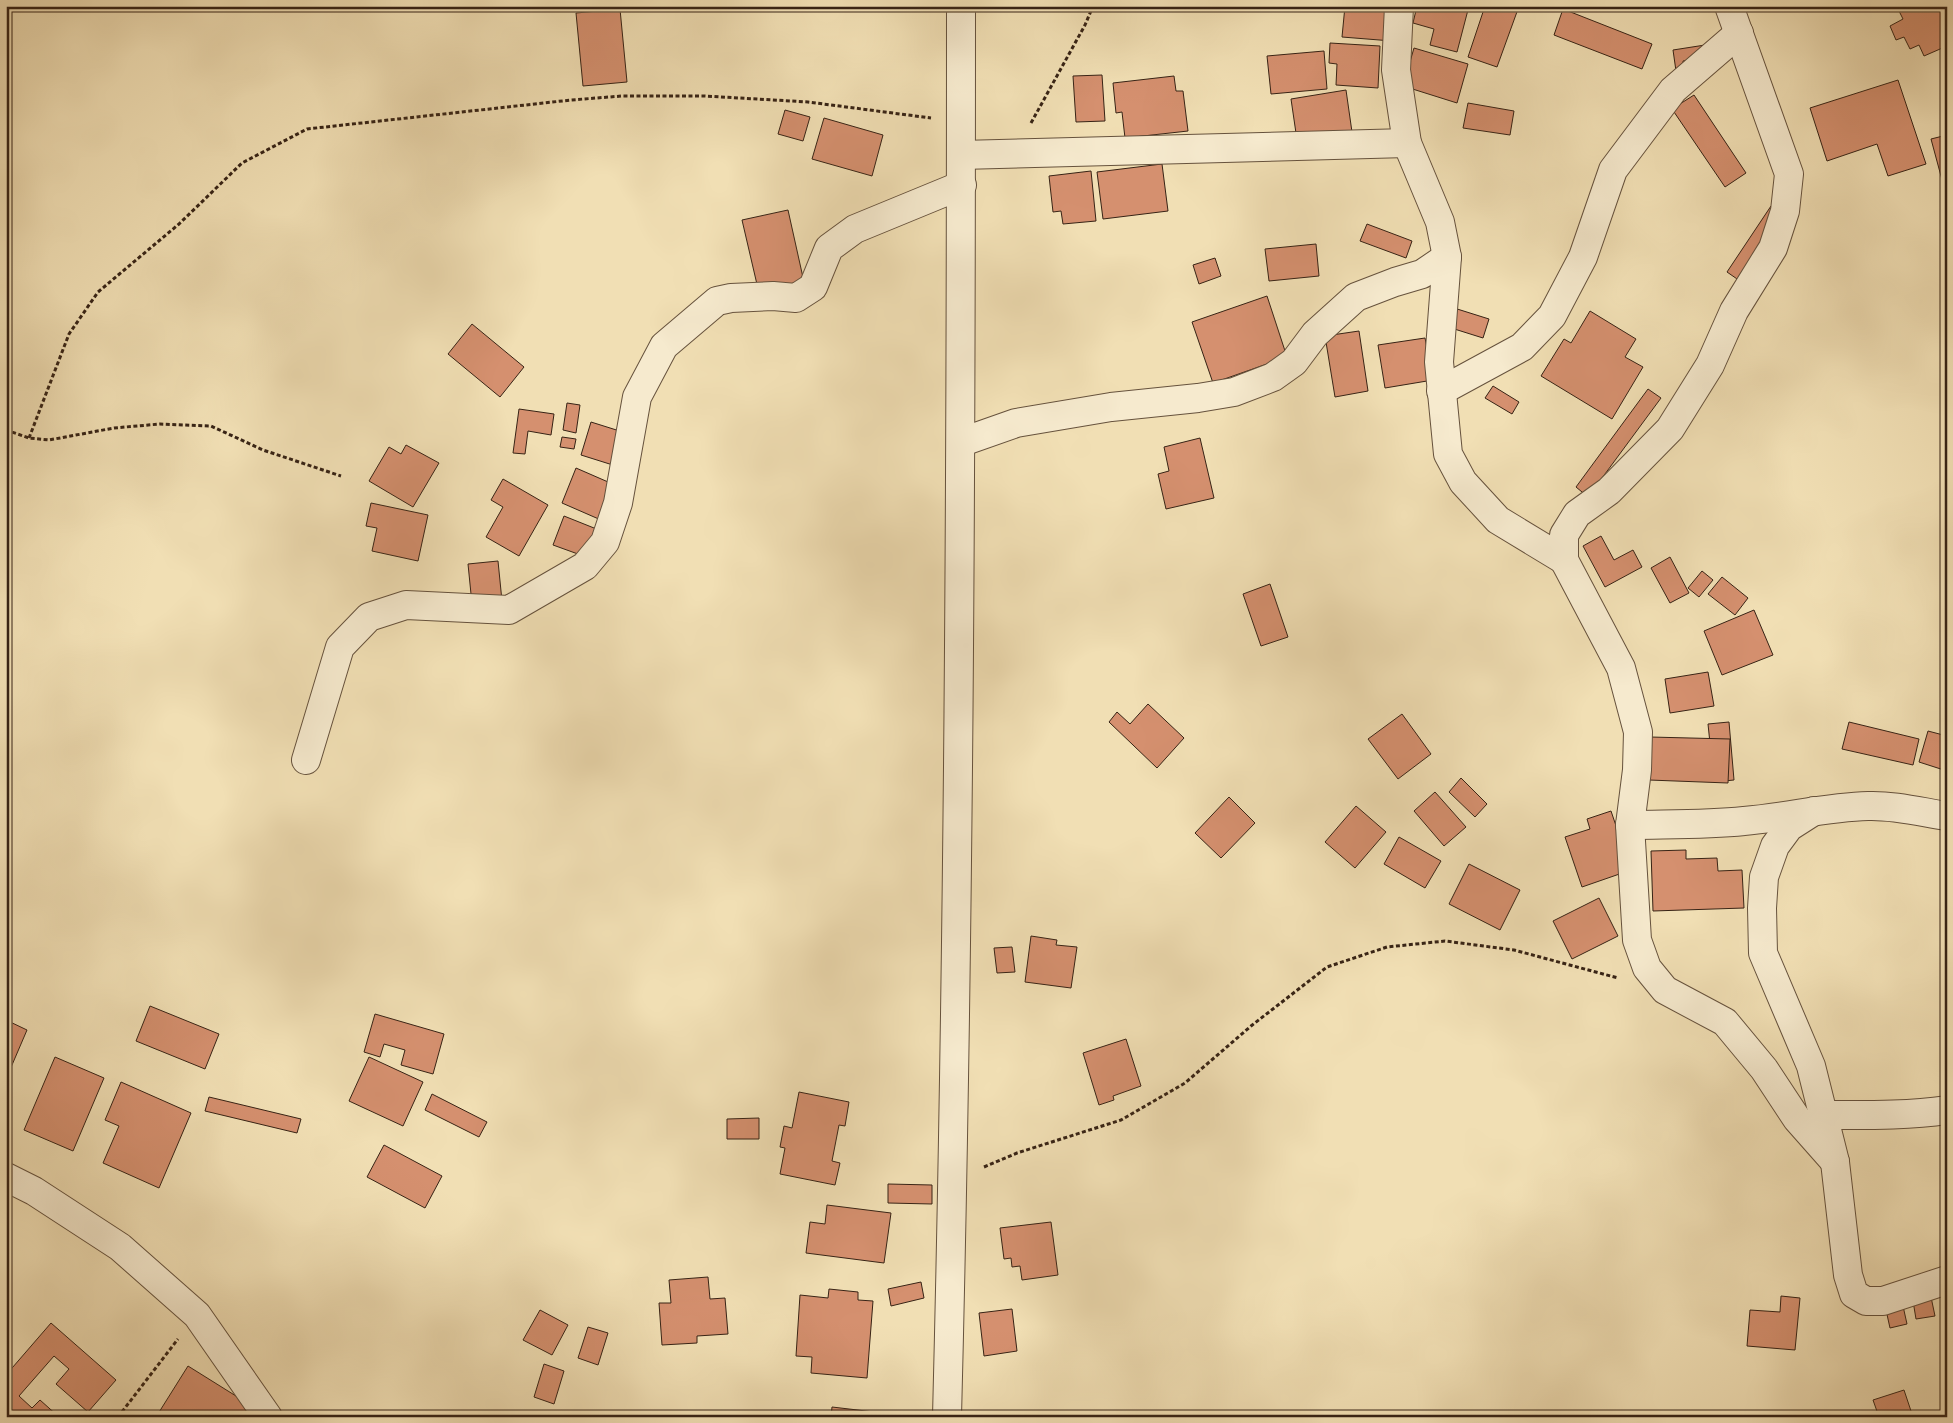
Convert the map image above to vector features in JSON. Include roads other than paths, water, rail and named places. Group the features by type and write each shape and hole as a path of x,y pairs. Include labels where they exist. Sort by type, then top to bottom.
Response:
{"street":[{"path":"948,1417 953,1179 962,442 961,6"},
{"path":"1399,6 1396,70 1406,144 1440,222 1447,257 1438,362 1448,454 1463,482 1498,520 1564,560"},
{"path":"1729,6 1789,174 1786,212 1773,248 1734,311 1710,365 1670,429 1609,490 1576,514 1564,536 1564,560 1620,668 1638,732 1638,770 1630,825 1637,940 1647,968 1665,990 1725,1022 1764,1069 1798,1119 1835,1162"},
{"path":"1441,391 1522,347 1552,316 1583,257 1613,170 1673,90 1739,33"},
{"path":"961,155 1406,144"},
{"path":"306,760 340,647 369,617 406,605 509,610 585,566 605,542 618,504 637,397 664,346 717,301 731,298 773,296 796,298 813,287 830,248 855,229 962,185"},
{"path":"962,442 1016,422 1112,407 1198,398 1234,392 1273,377 1294,362 1315,334 1356,297 1422,274 1447,257"},
{"path":"1630,825 1704,824 1746,821 1814,811 1870,806 1947,816"},
{"path":"1814,811 1790,828 1775,846 1764,877 1762,908 1763,953 1811,1066 1835,1162 1848,1276 1854,1294 1866,1301 1883,1302 1947,1280"},
{"path":"1823,1115 1929,1113 1947,1110"},
{"path":"6,1177 34,1191 120,1247 196,1315 268,1417"}]}
